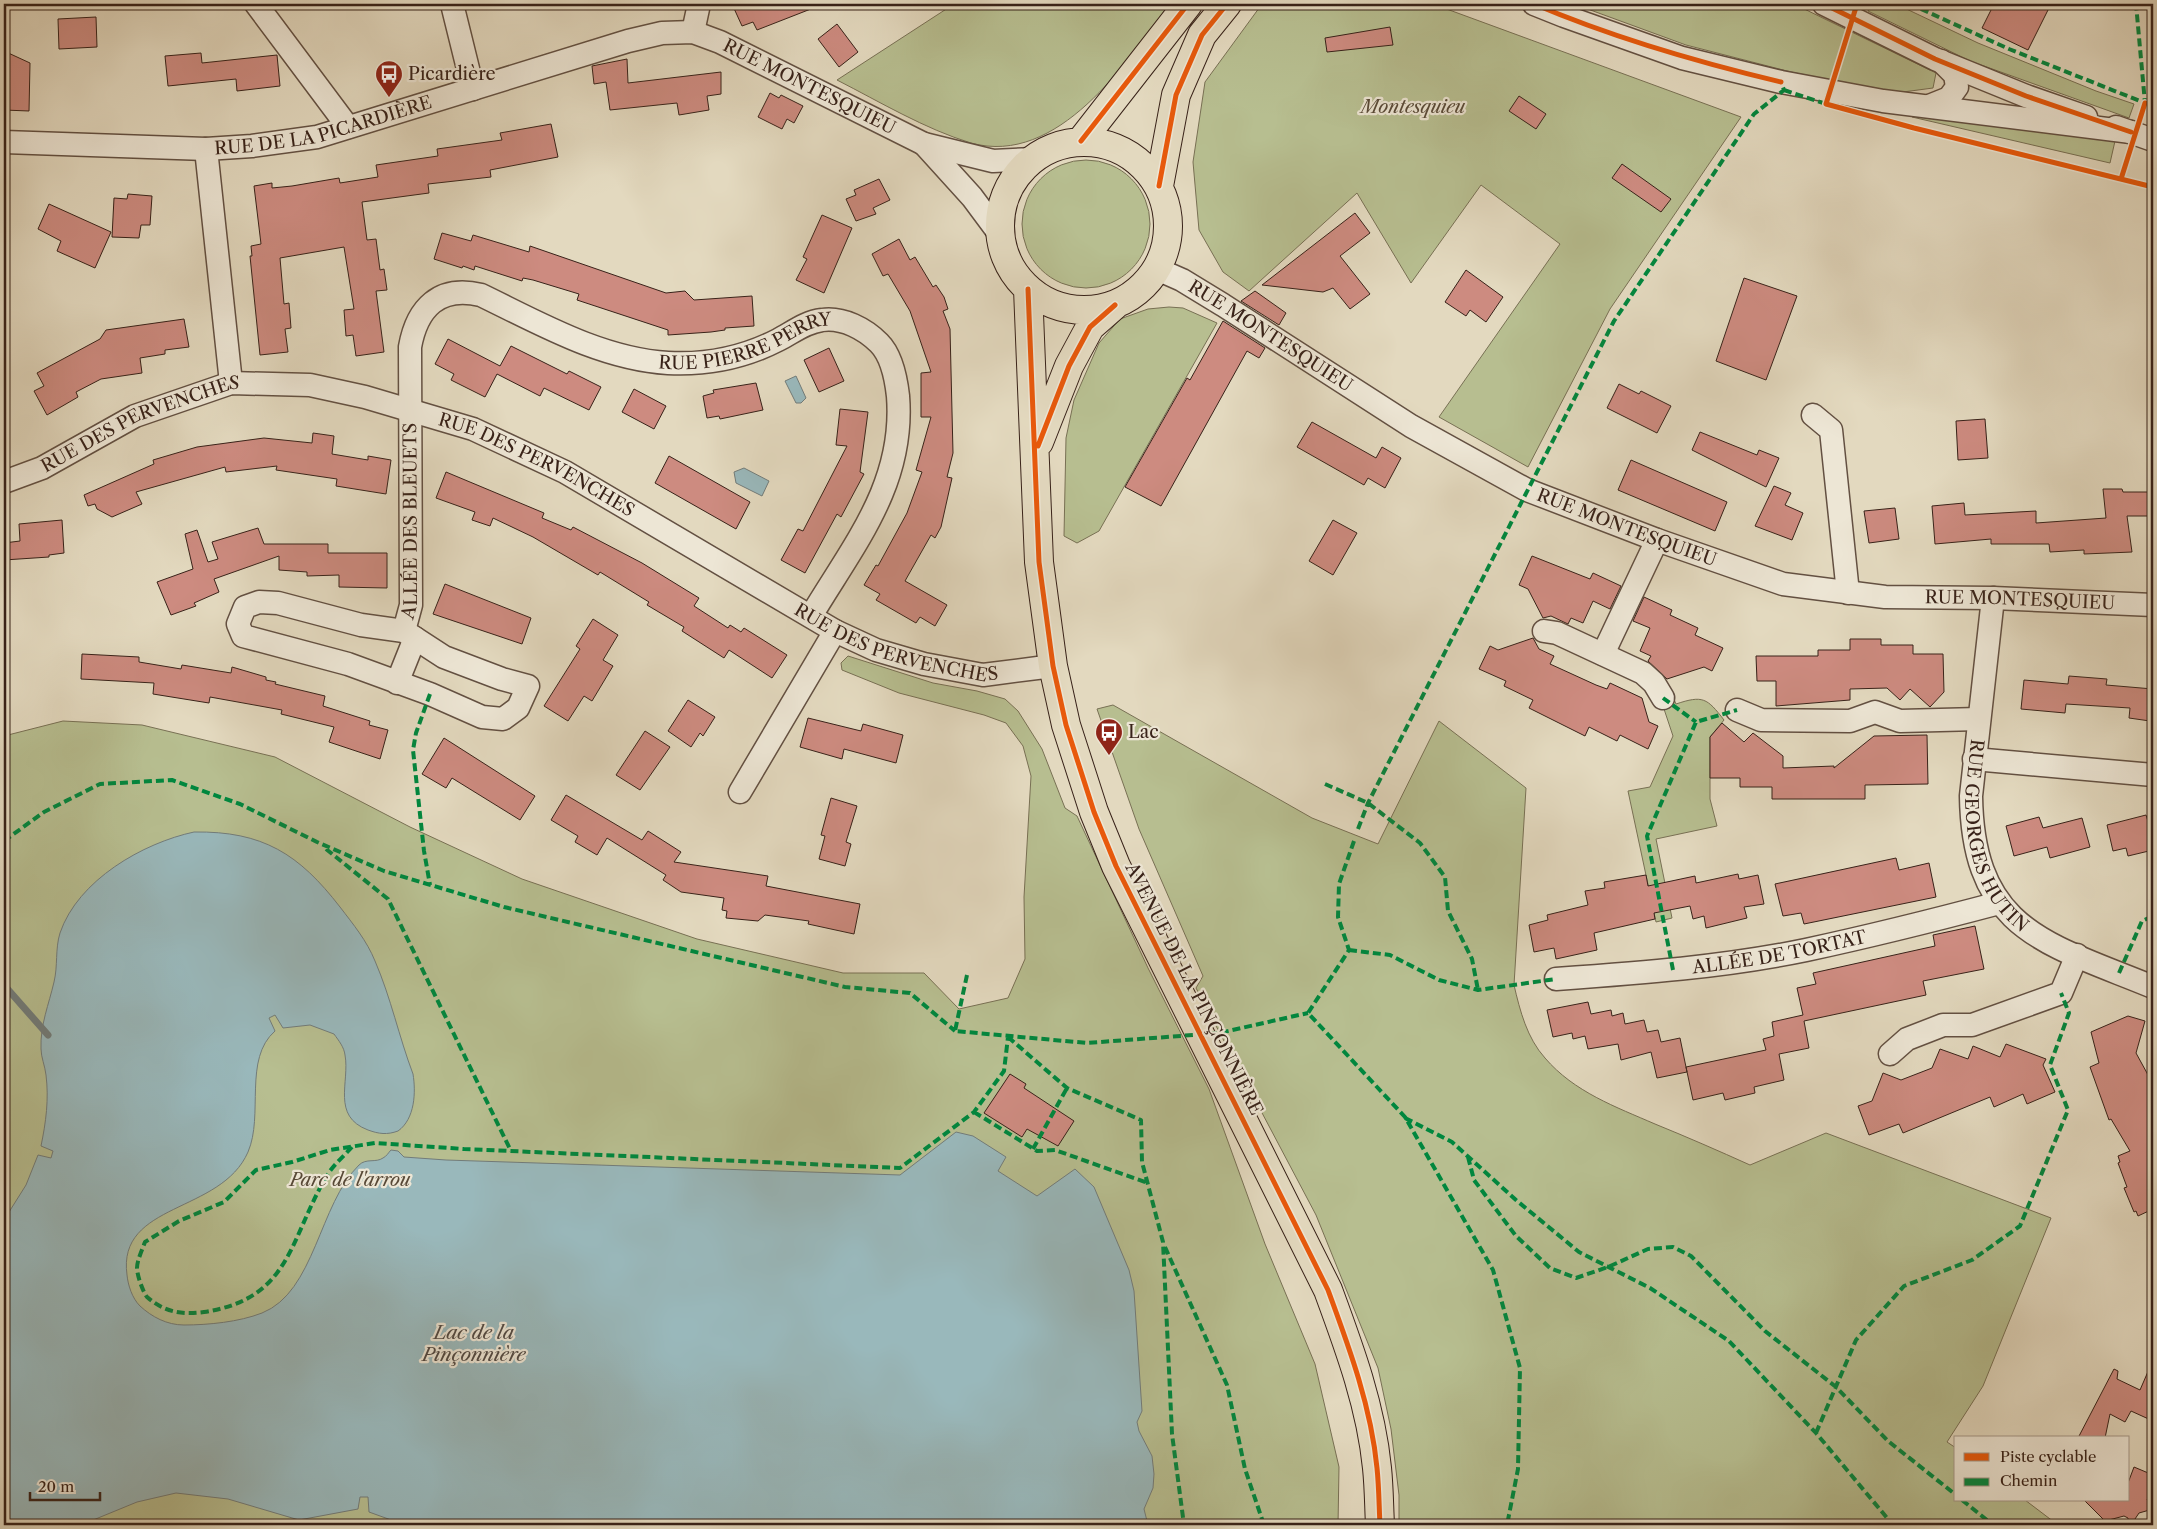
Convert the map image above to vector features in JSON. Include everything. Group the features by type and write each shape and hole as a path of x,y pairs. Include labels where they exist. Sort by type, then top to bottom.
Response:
{"main road":[{"path":"1081,141 1188,4"},
{"path":"1159,186 1176,95 1202,35 1227,4"},
{"path":"1081,141 1114,147 1140,162 1159,186 1168,213 1168,242 1157,269 1139,290 1115,305 1085,310 1055,305 1028,289 1015,274 1006,256 1001,236 1000,216 1006,196 1015,178 1034,159 1057,146 1081,141"},
{"name":"AVENUE DE LA PINÇONNIÈRE","path":"1028,289 1036,450 1039,562 1053,666 1066,725 1094,812 1116,866 1328,1290 1350,1348 1366,1406 1377,1467 1380,1525"},
{"name":"AVENUE DE LA PINÇONNIÈRE","path":"1036,450 1070,366 1090,327 1115,305"}],"street":[{"path":"256,4 348,128"},
{"path":"452,4 473,90"},
{"path":"694,32 699,4"},
{"path":"1534,4 1682,58 1789,84 1883,101 2131,132"},
{"path":"1824,4 1941,61 2026,96 2153,140"},
{"name":"RUE DE LA PICARDIÈRE","path":"4,142 206,148 252,146 316,137 628,42 662,33 694,32"},
{"name":"RUE MONTESQUIEU","path":"694,32 720,42 924,144 993,161 1034,159"},
{"path":"1929,106 1949,98 1957,87 1955,75 1941,61"},
{"name":"RUE MONTESQUIEU","path":"924,144 972,197 1001,236"},
{"path":"206,148 231,383"},
{"name":"RUE MONTESQUIEU","path":"1157,269 1182,280 1223,305 1412,426 1527,490 1657,540 1783,584 1885,597 1994,598 2153,604"},
{"name":"RUE PIERRE PERRY","path":"411,409 410,347 413,331 420,314 433,302 446,294 465,291 481,295 582,342 628,356 667,363 709,363 744,354 777,340 805,324 823,320 842,321 856,326 872,336 883,347 892,365 897,384 898,435 890,474 870,523 811,616"},
{"name":"RUE DES PERVENCHES","path":"4,482 42,468 135,416 231,383 310,385 411,409 473,429 565,472 835,631 876,650 924,664 983,675 1053,666"},
{"name":"ALLÉE DES BLEUETS","path":"397,682 409,634 411,606 411,409"},
{"path":"1813,415 1831,430 1848,592"},
{"path":"1603,654 1657,540"},
{"name":"RUE GEORGES HUTIN","path":"1994,598 1970,796 1971,822 1976,852 1984,878 1999,903 2018,923 2040,938 2153,987"},
{"name":"ALLÉE DES BLEUETS","path":"259,602 278,603 361,625 409,634 444,657 502,679 528,686 518,708 502,719 482,717 348,664 244,636 238,624 245,607 259,602"},
{"path":"740,792 835,631"},
{"path":"1544,631 1557,633 1643,673 1654,683 1663,698"},
{"path":"1737,710 1761,720 1850,721 1875,712 1900,721 1979,719"},
{"path":"1974,759 2153,775"},
{"name":"ALLÉE DE TORTAT","path":"1556,980 1673,970 1804,950 1936,920 1999,903"},
{"path":"1890,1054 1907,1040 1943,1025 1972,1026 2061,993 2078,955"}],"green space":[{"path":"954,4 1170,4 1133,54 1087,104 1061,125 1033,140 1003,146 971,143 954,137 903,114 837,80"},
{"name":"Montesquieu","path":"1262,4 1433,4 1741,117 1610,309 1528,467 1439,417 1560,244 1481,185 1411,283 1357,193 1249,291 1223,272 1199,230 1193,162 1205,82"},
{"path":"1574,4 1794,4 1936,73 1933,88 1903,92 1864,87 1791,72 1686,45"},
{"path":"1871,4 1896,4 1978,43 2096,91 2134,104 2129,118 1970,61 1868,11"},
{"path":"1912,113 2115,141 2110,163 1912,117"},
{"path":"1086,160 1110,165 1131,179 1145,200 1150,224 1145,248 1131,269 1110,283 1086,288 1062,283 1041,269 1027,248 1022,224 1027,200 1041,179 1062,165"},
{"path":"1183,308 1217,323 1099,531 1077,543 1064,536 1066,438 1074,400 1099,343 1120,319 1148,309"},
{"name":"Parc de l'arrou","path":"848,656 933,683 977,691 1005,699 1018,711 1042,749 1065,808 1077,816 1148,968 1209,1089 1265,1244 1315,1364 1339,1467 1338,1525 4,1525 4,736 63,721 142,725 275,757 410,827 522,879 697,939 843,973 924,973 959,1009 1008,998 1025,959 1024,897 1031,776 1023,746 1006,723 984,715 899,693 842,670 841,663"},
{"path":"1673,697 1676,704 1699,699 1704,700 1724,720 1710,737 1710,799 1717,826 1656,839 1672,918 1656,922 1628,791 1650,787 1673,736 1661,700"},
{"path":"1113,705 1312,818 1378,844 1439,721 1526,788 1514,985 1522,1014 1533,1042 1556,1070 1582,1089 1611,1105 1750,1165 1826,1133 2051,1218 1983,1386 1947,1442 1954,1447 1954,1502 2028,1502 2058,1525 1399,1525 1399,1495 1391,1429 1378,1368 1316,1215 1196,988 1203,976 1139,829 1097,709"}],"water":[{"path":"796,376 806,398 801,403 796,403 785,381"},
{"path":"744,468 769,481 762,496 736,483 734,472"},
{"name":"Lac de la Pinçonnière","path":"194,832 240,836 260,841 278,849 310,873 340,907 368,947 386,989 413,1074 414,1097 408,1120 398,1131 379,1133 368,1130 357,1124 350,1116 346,1107 344,1097 345,1055 334,1034 310,1025 283,1028 275,1015 269,1018 275,1031 265,1043 260,1057 252,1137 248,1152 235,1172 216,1187 154,1220 138,1234 128,1251 127,1275 129,1287 137,1303 150,1314 160,1320 178,1325 213,1324 253,1316 280,1302 294,1286 305,1267 334,1202 346,1182 359,1165 380,1159 391,1150 398,1151 404,1157 446,1160 900,1175 956,1132 973,1136 1006,1157 998,1171 1037,1196 1075,1169 1094,1187 1129,1270 1134,1291 1142,1411 1137,1422 1139,1431 1152,1456 1154,1474 1153,1488 1144,1509 1148,1525 405,1525 369,1512 368,1497 360,1497 358,1509 299,1520 228,1499 176,1493 137,1502 81,1525 4,1525 4,1220 26,1185 38,1155 51,1158 53,1151 41,1146 46,1119 47,1093 41,1040 43,1023 55,976 60,933 69,914 81,896 115,867 154,845"}],"building":[{"path":"732,4 821,5 757,30 753,22 742,26"},
{"path":"1994,4 2051,4 2028,50 1982,28"},
{"path":"96,17 97,47 59,49 58,19"},
{"path":"837,24 858,52 839,67 818,39"},
{"path":"1390,27 1393,45 1327,52 1325,38"},
{"path":"4,51 30,63 29,111 4,110"},
{"path":"201,53 202,63 277,55 280,86 237,91 236,79 168,86 165,56"},
{"path":"627,59 628,83 721,72 721,94 707,96 709,110 679,115 677,103 610,110 606,82 594,84 592,66"},
{"path":"770,93 779,98 781,95 803,106 794,123 787,119 782,129 758,117"},
{"path":"1519,96 1546,114 1536,129 1509,111"},
{"path":"551,124 558,157 490,170 491,177 428,184 429,193 362,202 367,240 376,239 380,270 384,269 387,290 376,291 384,352 356,356 353,335 346,336 344,310 354,309 344,247 280,258 284,304 289,303 291,328 285,329 288,352 260,355 250,256 252,256 251,246 261,244 254,186 272,183 272,188 339,178 340,183 378,177 376,165 438,156 437,149 502,140 500,133"},
{"path":"1622,164 1671,199 1661,212 1612,178"},
{"path":"879,179 890,200 873,208 876,214 856,221 846,199 856,195 854,190"},
{"path":"128,194 152,196 150,225 141,225 139,238 112,237 114,198 127,199"},
{"path":"49,204 111,232 95,268 57,251 61,241 38,229"},
{"path":"1355,213 1370,233 1340,256 1370,294 1350,309 1333,288 1323,292 1262,285"},
{"path":"822,215 852,228 824,293 796,280 807,259 803,257"},
{"path":"442,233 471,241 473,235 529,252 530,246 666,293 685,291 694,300 752,296 754,326 668,335 668,330 577,300 579,294 533,280 523,278 522,281 475,266 474,270 463,266 462,268 434,259"},
{"path":"899,239 910,260 915,257 933,287 936,285 944,297 948,309 943,311 950,329 953,453 947,477 952,478 941,527 935,538 931,535 905,581 947,605 935,626 920,617 916,623 876,600 880,594 864,585 876,565 878,566 907,513 922,472 916,470 931,417 921,417 921,373 931,372 910,311 888,274 883,276 872,254"},
{"path":"1466,270 1503,297 1486,322 1470,310 1466,316 1445,302"},
{"path":"1744,278 1797,296 1766,380 1716,361"},
{"path":"1255,291 1286,313 1279,325 1241,301"},
{"path":"184,319 189,347 165,350 165,354 140,358 142,373 101,379 76,392 78,397 47,415 34,391 44,386 37,373 100,339 106,330"},
{"path":"1223,321 1265,348 1259,358 1247,351 1161,506 1125,487 1187,378 1190,380"},
{"path":"448,339 500,366 511,346 567,374 569,371 601,387 589,410 544,388 540,396 497,374 485,397 451,380 454,374 435,364"},
{"path":"829,348 844,381 819,392 804,360"},
{"path":"756,383 763,410 720,419 719,416 707,418 703,396 714,393 713,390"},
{"path":"1619,384 1639,394 1641,391 1671,406 1657,433 1607,408"},
{"path":"634,389 666,406 654,429 622,412"},
{"path":"840,409 868,412 860,472 864,474 841,517 837,514 805,573 781,560 798,529 803,531 847,446 836,445"},
{"path":"1985,419 1988,458 1958,460 1956,421"},
{"path":"1312,422 1376,458 1382,447 1401,458 1385,488 1368,478 1364,485 1297,447"},
{"path":"1700,432 1757,455 1759,450 1779,458 1766,487 1692,450"},
{"path":"313,433 334,436 332,454 368,460 368,456 391,460 386,494 336,486 337,479 276,470 277,466 226,472 225,467 136,492 142,504 112,517 97,509 95,504 88,506 84,495 154,464 153,460 197,447 264,438 312,443"},
{"path":"669,456 750,502 736,529 655,483"},
{"path":"1631,460 1727,502 1715,531 1618,490"},
{"path":"446,472 544,513 542,518 571,530 573,527 642,563 699,598 694,606 728,628 730,625 741,632 744,628 787,655 772,678 729,650 724,658 682,631 684,627 647,605 649,602 600,572 598,575 533,537 493,518 490,526 472,520 475,512 436,498"},
{"path":"1774,486 1791,493 1785,505 1803,513 1792,540 1755,526"},
{"path":"2103,489 2122,489 2123,492 2153,492 2153,516 2127,516 2132,552 2084,554 2084,550 2050,552 2049,544 1991,544 1991,539 1935,544 1932,506 1964,503 1965,515 2036,511 2036,523 2106,518"},
{"path":"1895,508 1899,539 1869,543 1864,511"},
{"path":"62,520 64,553 49,555 49,557 4,560 4,543 20,541 19,524"},
{"path":"1333,520 1357,533 1333,575 1309,561"},
{"path":"258,528 264,544 328,544 328,553 387,553 387,588 339,587 339,575 307,576 307,572 279,570 279,556 214,579 219,592 194,603 196,606 171,615 157,582 193,569 185,534 197,530 208,562 218,559 212,542"},
{"path":"1532,556 1590,579 1593,573 1621,586 1610,609 1593,601 1583,623 1571,618 1568,624 1551,616 1543,618 1528,589 1519,585"},
{"path":"445,584 531,618 522,644 433,614"},
{"path":"1644,597 1672,610 1670,615 1698,628 1695,635 1723,648 1712,671 1704,667 1667,679 1648,661 1651,656 1640,651 1650,628 1633,621"},
{"path":"593,619 618,635 603,660 613,666 592,701 584,696 568,721 544,706 580,649 576,646"},
{"path":"1533,638 1539,649 1554,656 1550,664 1596,685 1607,689 1610,683 1642,698 1649,722 1658,726 1648,749 1620,735 1617,741 1589,727 1585,736 1529,708 1533,700 1504,686 1506,681 1479,669 1490,646 1498,650"},
{"path":"1850,639 1881,639 1881,645 1913,645 1913,654 1943,654 1944,692 1930,707 1910,689 1900,700 1887,688 1850,689 1850,700 1776,706 1776,681 1757,681 1756,656 1818,656 1818,650 1850,650"},
{"path":"82,654 139,657 139,662 181,669 182,665 231,673 232,667 266,677 266,680 276,682 275,684 325,696 323,706 370,721 369,725 388,730 380,759 329,742 334,727 281,714 282,710 210,697 209,703 153,694 154,683 81,679"},
{"path":"2069,676 2107,679 2106,685 2153,689 2153,717 2151,716 2150,721 2129,718 2130,708 2066,704 2065,713 2021,709 2024,680 2068,684"},
{"path":"688,700 715,717 703,736 700,733 691,747 668,731"},
{"path":"808,718 861,731 863,724 903,735 896,763 844,749 842,759 800,747"},
{"path":"1722,723 1744,742 1753,733 1783,756 1783,768 1834,766 1834,768 1874,736 1927,735 1928,784 1865,785 1865,799 1772,799 1772,787 1740,787 1740,778 1710,778 1710,737"},
{"path":"645,731 670,747 640,790 616,775"},
{"path":"444,738 535,796 520,820 452,778 446,788 422,774"},
{"path":"566,795 642,840 648,831 681,852 674,862 768,876 766,886 860,904 854,934 808,924 809,921 765,915 758,921 726,918 727,911 722,910 724,898 681,892 663,880 666,875 607,838 597,855 575,842 578,836 551,820"},
{"path":"831,798 857,806 846,842 851,844 845,866 819,859 825,836 821,835"},
{"path":"2146,815 2150,828 2153,827 2153,850 2128,856 2126,848 2113,851 2107,825"},
{"path":"2039,817 2043,828 2082,818 2090,847 2050,858 2047,847 2014,856 2006,826"},
{"path":"1896,858 1899,870 1929,863 1936,897 1804,924 1801,913 1783,916 1775,884"},
{"path":"1738,874 1739,879 1758,875 1764,904 1744,907 1747,918 1706,928 1704,916 1693,919 1690,906 1654,913 1655,919 1594,933 1597,950 1556,959 1554,948 1534,952 1529,925 1548,920 1547,915 1588,905 1585,891 1605,888 1604,882 1646,875 1648,886 1695,876 1696,883"},
{"path":"1975,926 1984,969 1923,981 1926,995 1804,1021 1809,1048 1779,1054 1784,1080 1754,1087 1755,1093 1725,1100 1723,1093 1693,1100 1686,1067 1766,1050 1763,1039 1774,1036 1772,1022 1803,1015 1797,988 1816,984 1813,973 1935,946 1933,935"},
{"path":"1588,1002 1591,1014 1611,1010 1612,1016 1623,1013 1625,1024 1644,1020 1647,1032 1658,1030 1661,1042 1680,1038 1687,1072 1657,1078 1651,1052 1621,1060 1618,1044 1588,1049 1585,1036 1573,1039 1572,1033 1553,1037 1547,1010"},
{"path":"2128,1016 2145,1021 2136,1053 2153,1084 2153,1209 2138,1216 2136,1211 2134,1212 2124,1188 2127,1187 2118,1163 2120,1162 2118,1156 2130,1151 2111,1119 2109,1120 2090,1067 2099,1063 2091,1032"},
{"path":"2006,1044 2046,1059 2043,1065 2055,1092 2027,1104 2023,1094 1994,1107 1990,1097 1903,1133 1899,1124 1869,1135 1858,1106 1872,1101 1883,1073 1901,1080 1932,1068 1940,1049 1968,1059 1973,1046 2000,1057"},
{"path":"1010,1074 1026,1084 1024,1088 1074,1121 1058,1146 1027,1129 1022,1137 984,1113"},
{"path":"2153,1360 2153,1421 2131,1411 2125,1422 2110,1414 2105,1436 2079,1436 2114,1369 2118,1371 2117,1379 2140,1390"},
{"path":"2134,1467 2153,1475 2153,1489 2147,1500 2153,1500 2153,1509 2139,1513 2131,1525 2128,1525 2128,1518 2124,1516 2105,1521 2086,1502 2130,1502 2130,1478"}],"waterway":[{"path":"4,985 48,1035"}],"marked path":[{"path":"1910,4 2009,49 2145,103 2136,4"},
{"path":"1358,829 1368,803 1614,321 1754,114 1784,90 1781,82"},
{"path":"1784,90 1826,104"},
{"path":"430,694 416,733 413,750 424,851 430,885"},
{"path":"1663,698 1696,722"},
{"path":"1673,970 1647,836 1696,722 1737,710"},
{"path":"4,841 44,812 100,784 172,780 240,804 317,842 384,871 504,907 845,987 910,993 955,1031"},
{"path":"1325,784 1368,803 1420,843 1445,877 1448,911 1472,959 1478,990"},
{"path":"1354,841 1339,884 1338,917 1349,950 1308,1013 1405,1117 1493,1270 1520,1368 1518,1469 1507,1525"},
{"path":"326,849 388,899 511,1151"},
{"path":"2119,973 2142,921 2153,916"},
{"path":"1349,950 1390,955 1439,980 1478,990 1556,979"},
{"path":"967,975 955,1031 1087,1043 1219,1033 1308,1013"},
{"path":"1816,1433 1856,1340 1904,1286 1972,1260 2020,1226 2068,1110 2050,1065 2069,1013 2061,993"},
{"path":"1008,1037 1067,1088 1141,1120 1142,1162 1163,1242 1172,1434 1184,1525"},
{"path":"352,1147 328,1175 283,1264 271,1281 254,1294 232,1305 204,1312 188,1313 167,1309 147,1297 140,1283 137,1268 145,1242 179,1221 224,1202 256,1170 292,1162 330,1150 375,1143 464,1149 900,1168 974,1112 1004,1071 1008,1037"},
{"path":"1033,1149 1067,1088"},
{"path":"974,1112 1037,1151 1055,1150 1148,1183"},
{"path":"1405,1118 1452,1142 1516,1200 1579,1252 1650,1288 1729,1341 1816,1433 1893,1525"},
{"path":"1468,1157 1474,1180 1516,1236 1550,1268 1576,1278 1608,1267 1648,1249 1673,1247 1691,1256 1765,1331 1836,1387 1888,1441 1954,1493"},
{"path":"1165,1247 1227,1385 1245,1469 1264,1525"},
{"path":"1964,1502 1993,1525"}],"cycle path":[{"path":"1081,141 1188,4"},
{"path":"1159,186 1176,95 1202,35 1227,4"},
{"path":"1534,4 1595,28 1656,48 1781,82"},
{"path":"1824,4 1935,59 2026,96 2131,132"},
{"path":"1857,4 1826,104 1914,128 2153,187"},
{"path":"2121,179 2145,103"},
{"path":"1028,289 1039,562 1053,666 1066,725 1094,812 1116,866 1328,1290 1351,1355 1370,1422 1377,1468 1380,1525"},
{"path":"1038,446 1069,366 1090,327 1115,305"}],"place":[{"name":"Picardière","path":"389,98"},
{"name":"Lac","path":"1109,756"}]}
